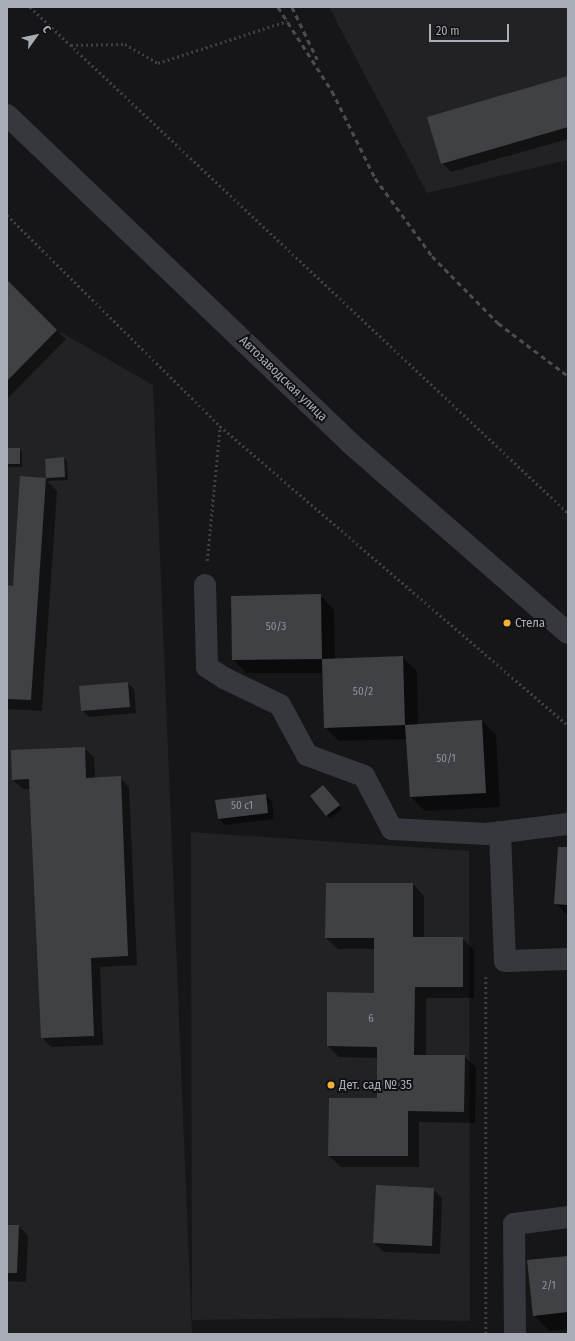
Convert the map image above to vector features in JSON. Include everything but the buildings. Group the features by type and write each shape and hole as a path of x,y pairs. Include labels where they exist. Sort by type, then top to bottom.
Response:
{"street":[{"name":"Автозаводская улица","path":"7,116 350,443 568,633"},
{"path":"205,585 207,667 224,678 280,705 307,755 364,776 392,829 486,834 568,824"},
{"path":"500,832 505,961 568,959"},
{"path":"515,1334 514,1224 568,1217"}],"path":[{"path":"30,7 568,513"},
{"path":"71,45 125,44 158,64 287,21"},
{"path":"7,215 220,426 568,725"},
{"path":"205,585 220,426"},
{"path":"486,975 486,1334"}],"shaded area":[{"path":"329,7 568,7 568,160 427,193"},
{"path":"7,280 57,330 153,385 192,1334 7,1334"},
{"name":"Дет. сад № 35","path":"191,832 469,851 470,1321 335,1318 192,1320"}],"railway":[{"path":"278,7 332,91 375,178 432,256 498,323 568,376"},
{"path":"292,7 317,59"}],"place":[{"name":"Стела","path":"507,623"},
{"name":"Дет. сад № 35","path":"331,1085"}]}
